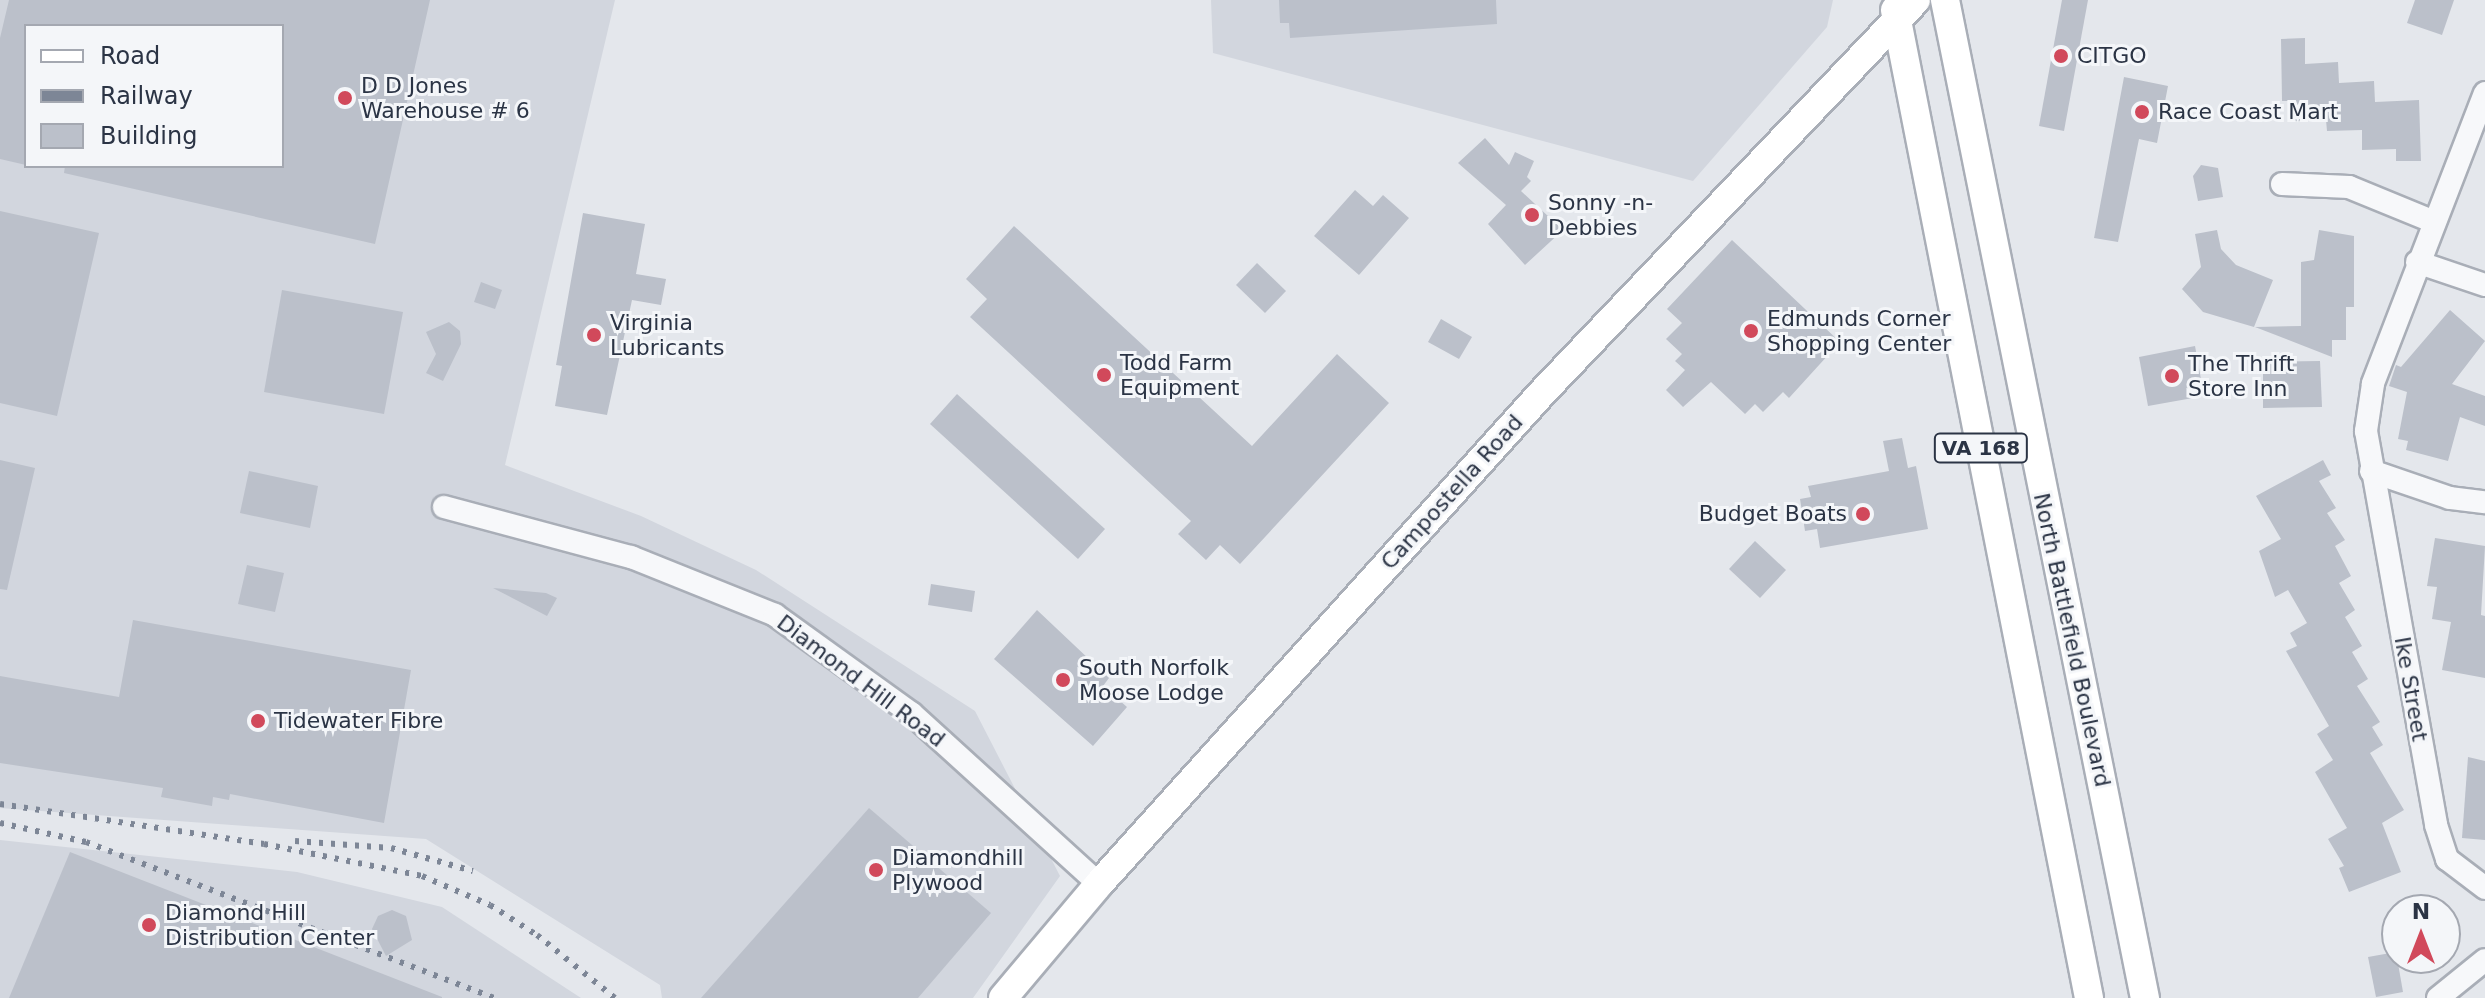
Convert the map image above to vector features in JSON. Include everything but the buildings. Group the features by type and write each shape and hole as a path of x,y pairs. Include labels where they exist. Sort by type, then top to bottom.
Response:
{"main road":[{"name":"Campostella Road","path":"1003,998 1099,884 1548,387 1895,12 1916,0"},
{"name":"North Battlefield Boulevard","path":"1945,0 2145,998"},
{"name":"VA 168","path":"1895,12 2089,998"}],"street":[{"name":"Ike Street","path":"2485,95 2417,262 2371,393 2366,431 2439,838 2454,867 2485,888"},
{"path":"2282,184 2349,187 2432,221"},
{"path":"2417,262 2485,285"},
{"path":"2371,471 2450,498 2485,502"},
{"name":"Diamond Hill Road","path":"444,507 631,557 775,615 911,713 1099,884"},
{"path":"2438,998 2485,960"}],"shaded area":[{"path":"0,0 615,0 505,465 641,516 756,570 975,711 1060,876 973,998 662,998 660,985 426,839 0,808"},
{"path":"1211,0 1833,0 1827,27 1693,181 1213,53"},
{"path":"0,840 297,872 442,907 581,998 0,998"}],"railway":[{"path":"0,804 264,844 422,876 490,905 537,935 615,998"},
{"path":"0,823 86,842 495,998"},
{"path":"295,841 391,848 473,871"}],"place":[{"name":"CITGO","path":"2061,56"},
{"name":"D D Jones Warehouse # 6","path":"345,98"},
{"name":"Race Coast Mart","path":"2142,112"},
{"name":"Sonny -n- Debbies","path":"1532,215"},
{"name":"Edmunds Corner Shopping Center","path":"1751,331"},
{"name":"Virginia Lubricants","path":"594,335"},
{"name":"Todd Farm Equipment","path":"1104,375"},
{"name":"The Thrift Store Inn","path":"2172,376"},
{"name":"Budget Boats","path":"1863,514"},
{"name":"South Norfolk Moose Lodge","path":"1063,680"},
{"name":"Tidewater Fibre","path":"258,721"},
{"name":"Diamondhill Plywood","path":"876,870"},
{"name":"Diamond Hill Distribution Center","path":"149,925"}]}
